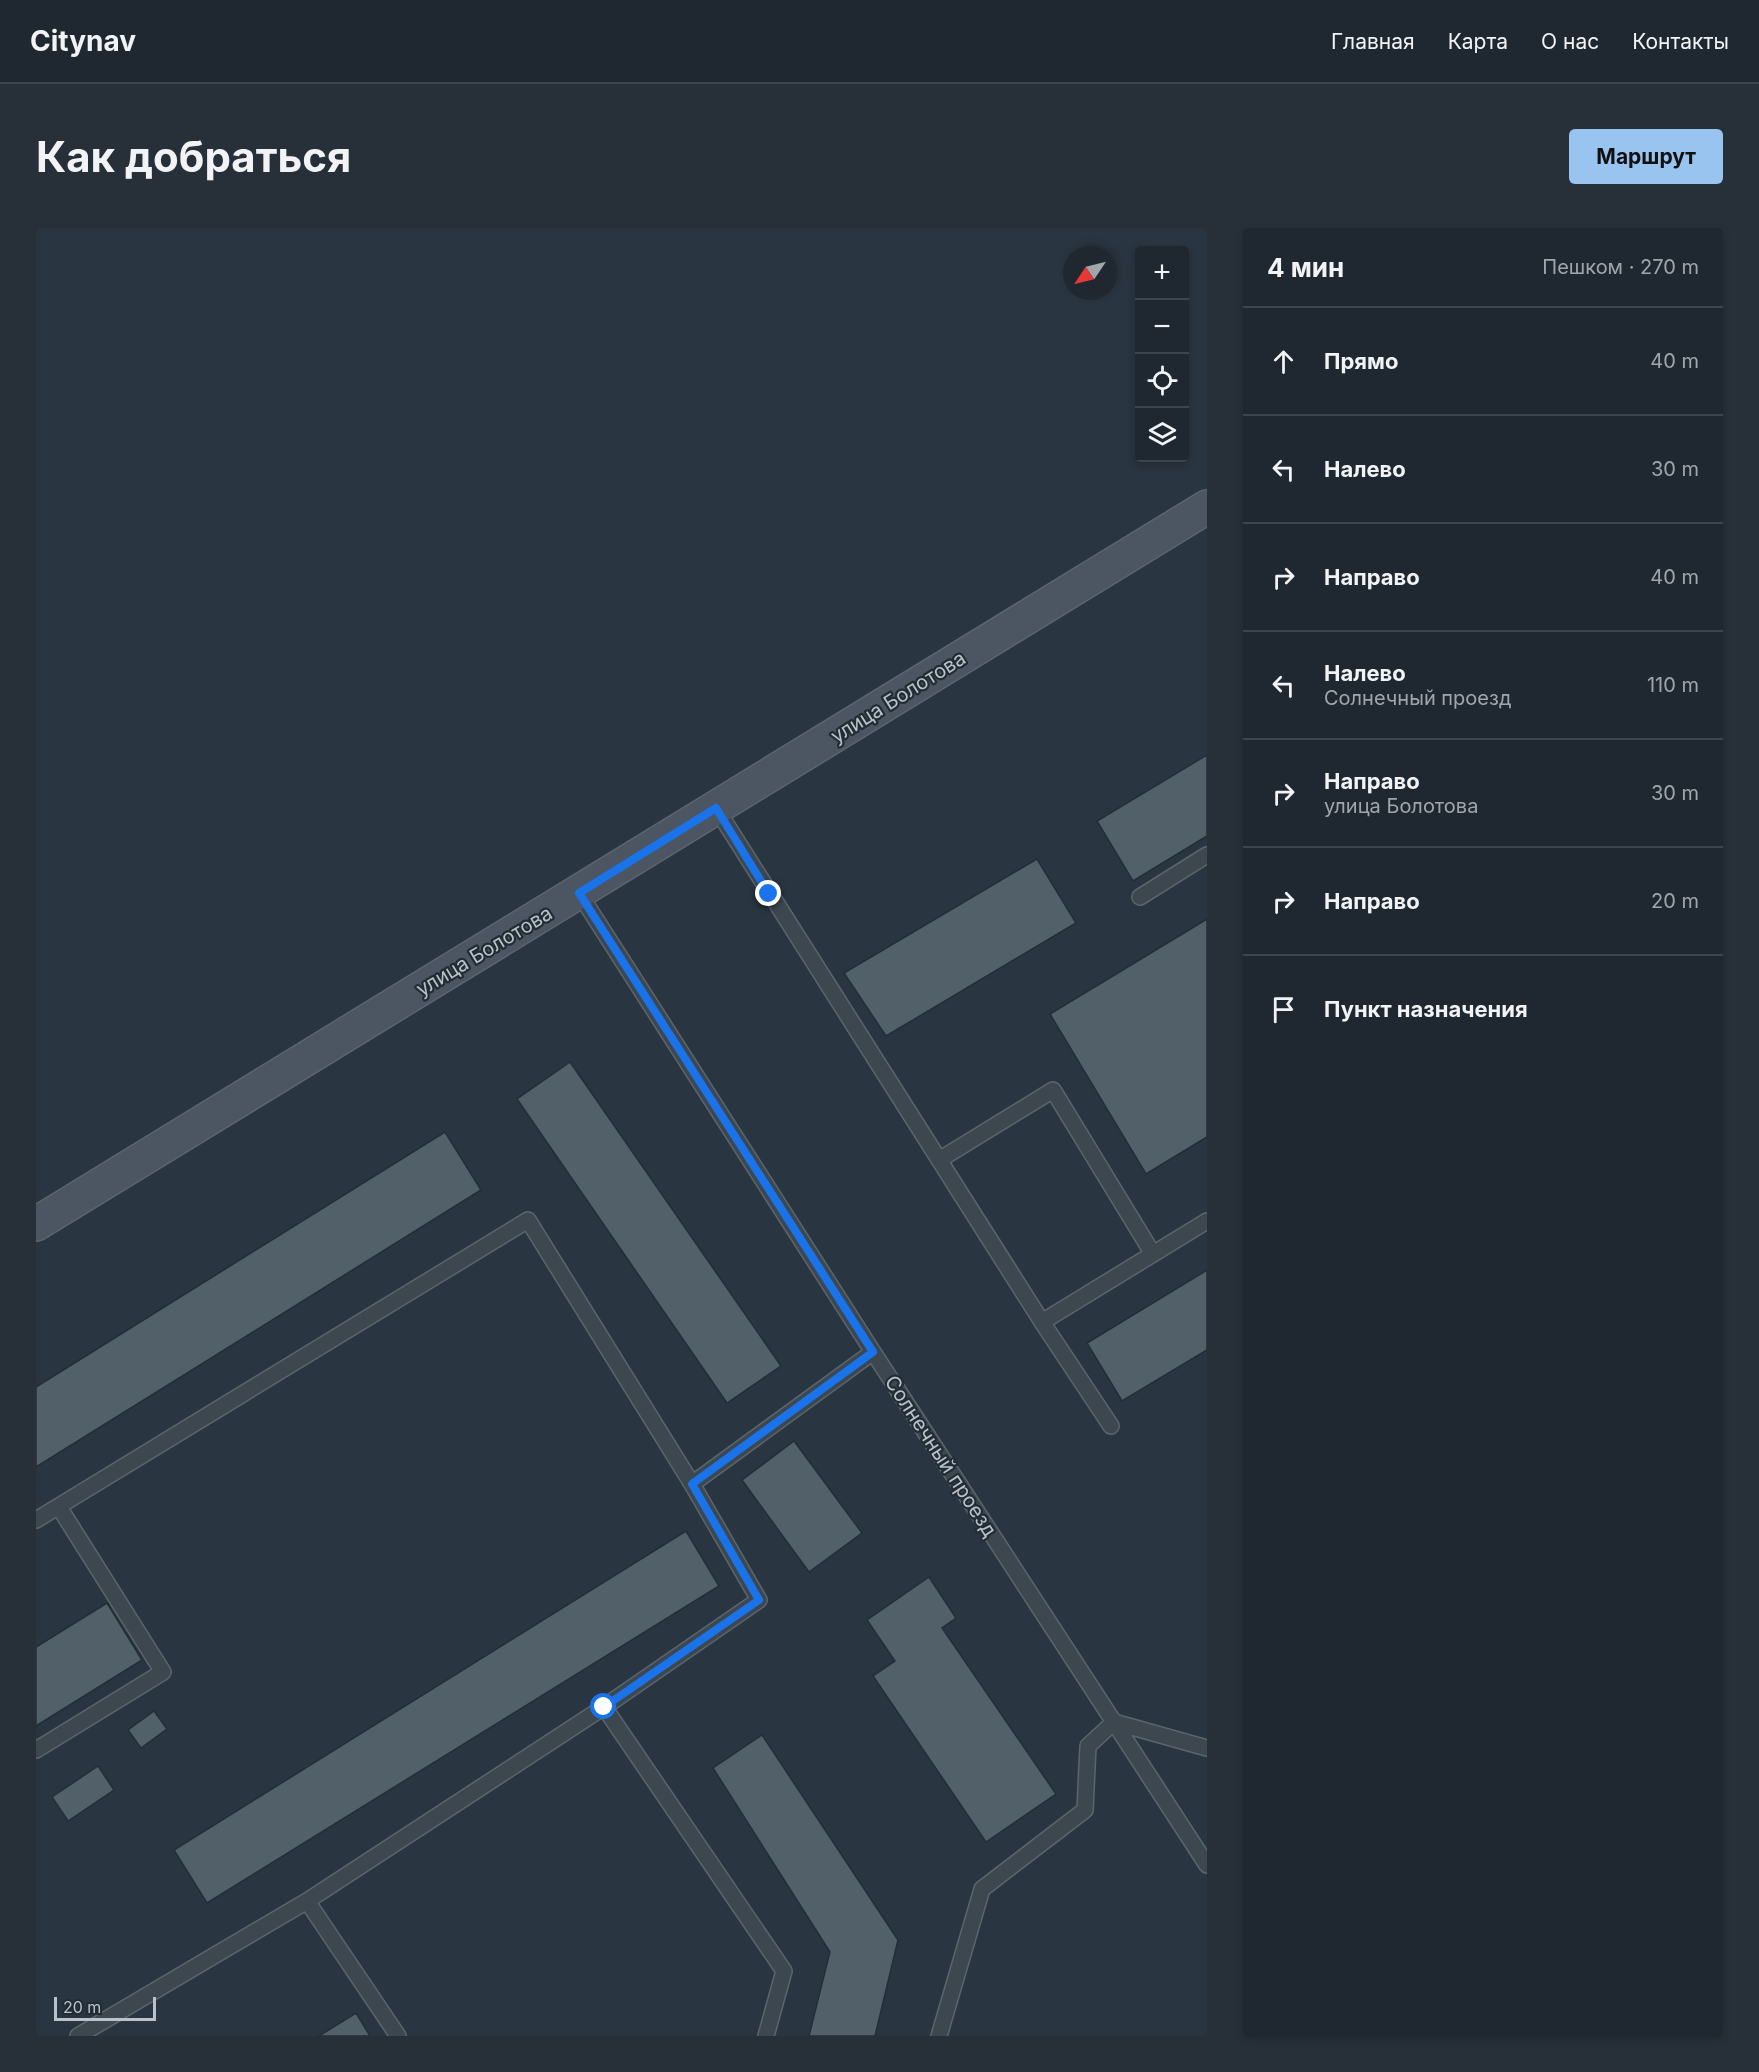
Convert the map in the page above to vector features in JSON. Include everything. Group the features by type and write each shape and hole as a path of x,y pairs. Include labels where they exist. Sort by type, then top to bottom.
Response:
{"main road":[{"name":"улица Болотова","path":"36,1224 1207,507"}],"lane":[{"path":"716,808 1042,1322 1111,1426"},
{"path":"1140,897 1207,855"},
{"name":"Солнечный проезд","path":"579,893 873,1352 1207,1865"},
{"path":"939,1160 1053,1090 1153,1254"},
{"path":"36,1520 528,1220 692,1484 759,1600 604,1707 307,1900 78,2036"},
{"path":"1042,1322 1207,1221"},
{"path":"692,1484 873,1352"},
{"path":"36,1750 163,1672 59,1507"},
{"path":"604,1707 784,1971 766,2036"},
{"path":"939,2036 982,1889 1085,1810 1088,1746 1114,1722 1207,1748"},
{"path":"307,1900 398,2036"}],"building":[{"path":"1207,755 1207,836 1133,881 1097,821"},
{"path":"1037,859 1076,923 886,1036 844,973"},
{"path":"1207,919 1207,1137 1146,1174 1050,1014"},
{"path":"570,1062 781,1366 727,1403 517,1099"},
{"path":"445,1132 481,1190 36,1467 36,1387"},
{"path":"1207,1270 1207,1350 1122,1401 1087,1343"},
{"path":"794,1441 862,1533 809,1572 742,1480"},
{"path":"686,1531 719,1586 207,1903 174,1850"},
{"path":"929,1577 956,1618 942,1628 1056,1794 986,1842 873,1676 895,1661 867,1620"},
{"path":"107,1603 142,1660 36,1726 36,1647"},
{"path":"154,1711 167,1729 141,1748 128,1730"},
{"path":"762,1735 898,1940 875,2036 809,2036 830,1952 713,1768"},
{"path":"98,1766 114,1790 68,1821 52,1797"},
{"path":"356,2013 370,2036 319,2036"}],"route":[{"path":"604,1707 759,1600 692,1484 873,1352 579,893 716,808 769,894"}]}
